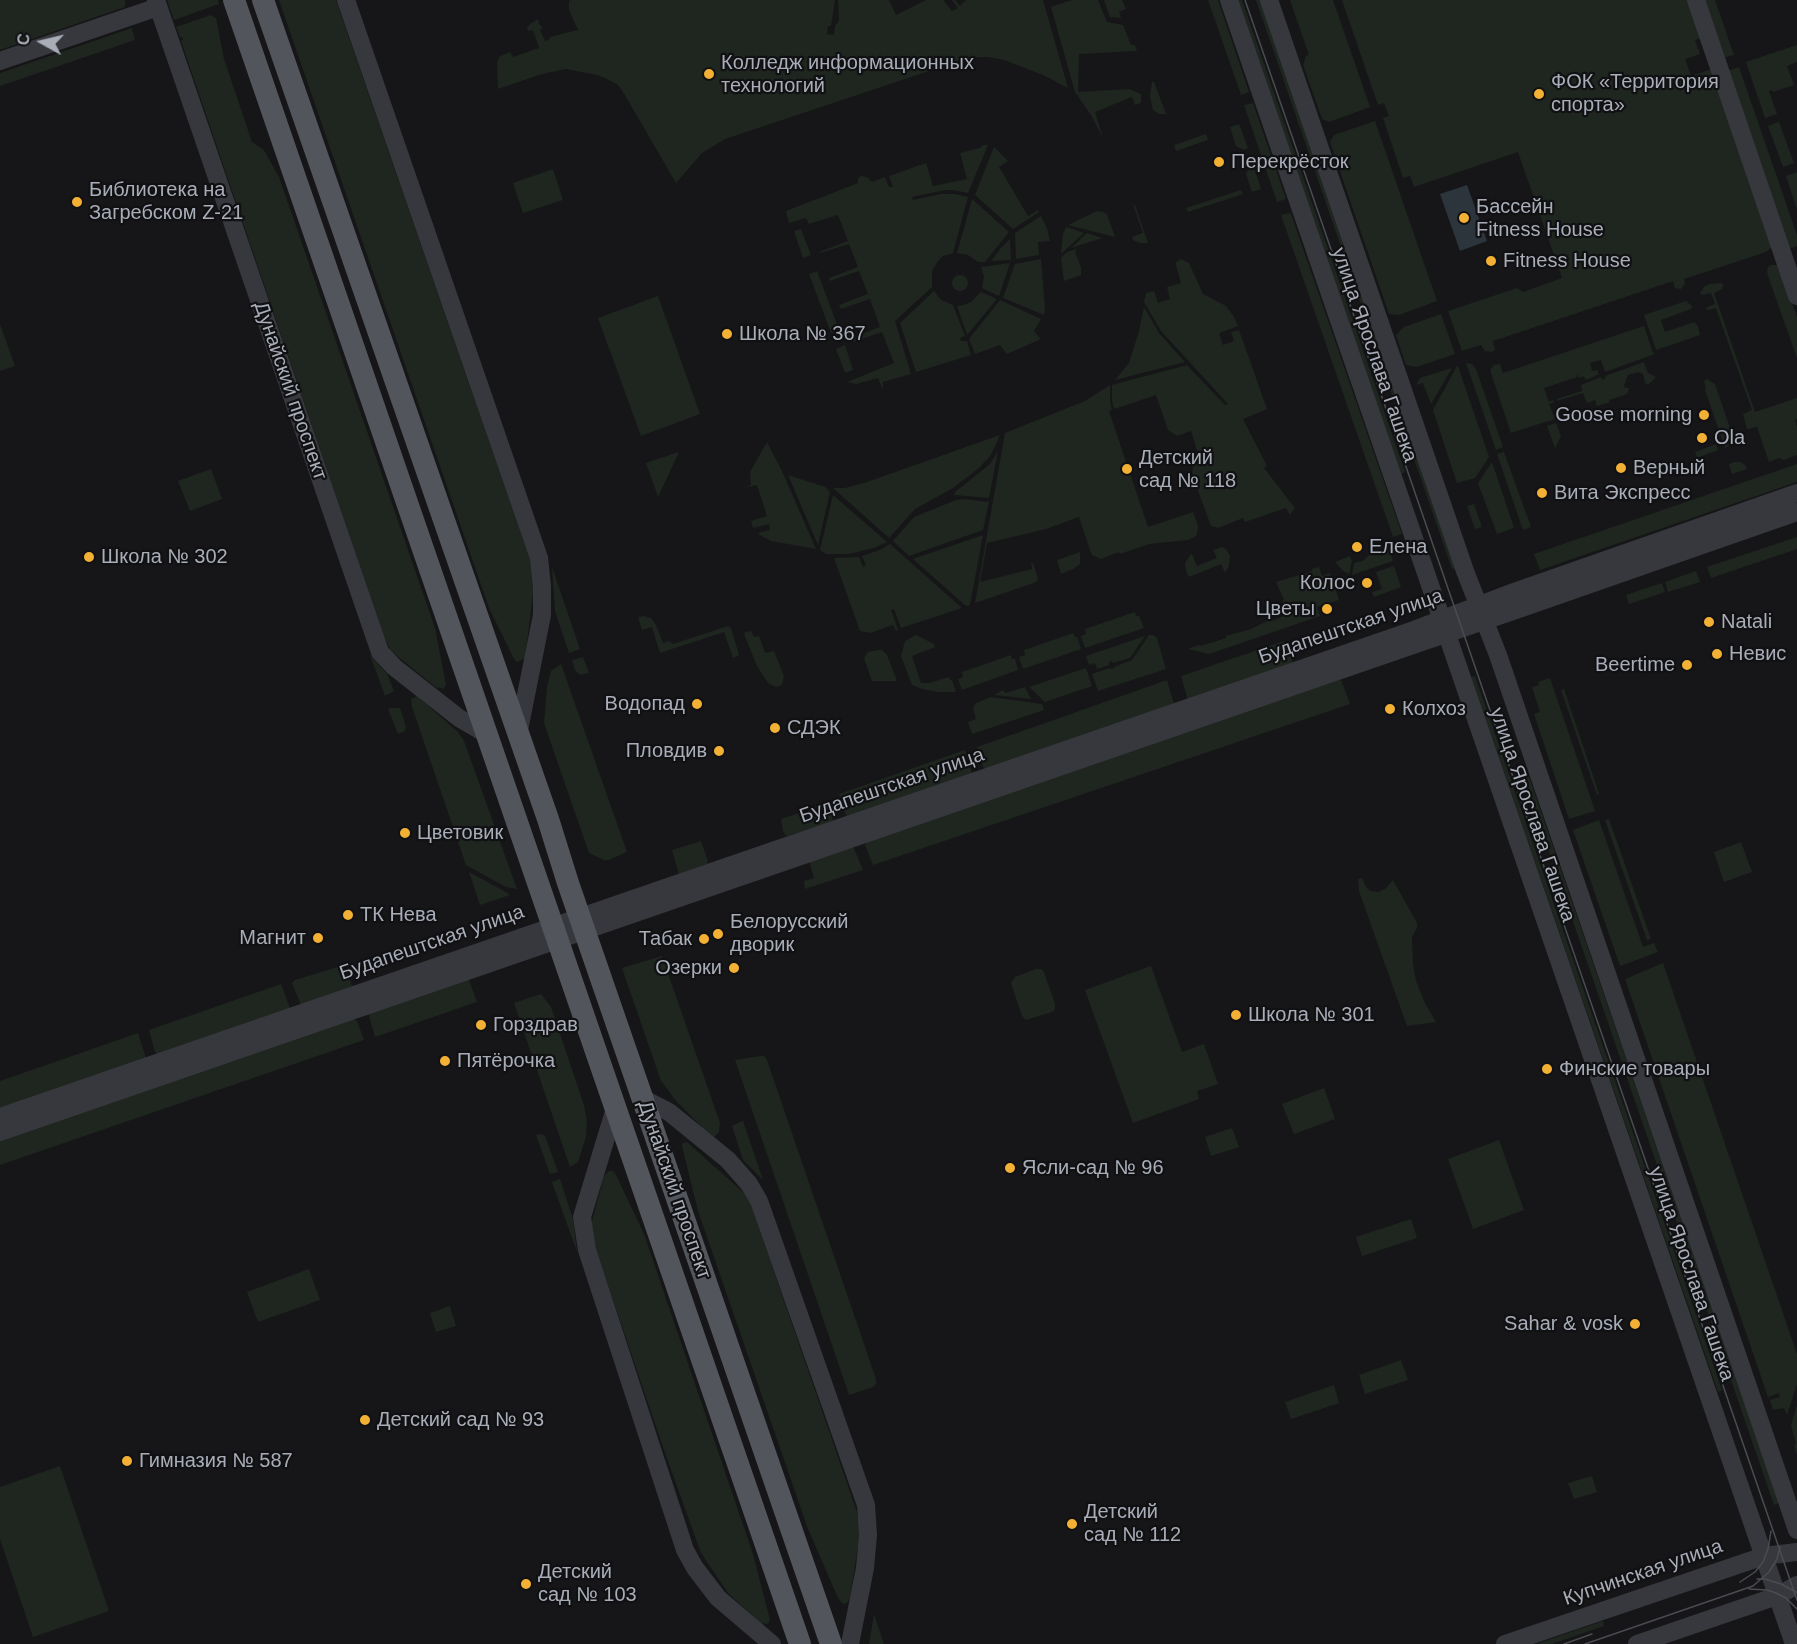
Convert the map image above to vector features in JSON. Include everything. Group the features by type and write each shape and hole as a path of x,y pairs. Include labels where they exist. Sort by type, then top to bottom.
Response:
{"main road":[{"name":"Дунайский проспект","path":"234,0 800,1644"},
{"name":"Дунайский проспект","path":"263,0 831,1644"}],"street":[{"path":"346,0 539,558 543,586 542,615 518,735"},
{"name":"улица Ярослава Гашека","path":"1229,0 1794,1644"},
{"name":"улица Ярослава Гашека","path":"1269,0 1481,613 1498,655 1797,1530"},
{"path":"1696,0 1797,296"},
{"name":"Дунайский проспект","path":"157,3 380,652 394,667 459,718 488,735"},
{"path":"0,62 157,3"},
{"name":"Будапештская улица","path":"0,1117 556,932 1444,627 1797,493"},
{"name":"Будапештская улица","path":"1481,613 1797,512"},
{"name":"Будапештская улица","path":"0,1132 556,932"},
{"path":"642,1098 669,1112 728,1160 749,1184 759,1201 866,1505 868,1535 865,1568 850,1644"},
{"path":"616,1105 582,1217 587,1250 685,1550 718,1599 772,1644"},
{"name":"Купчинская улица","path":"1505,1644 1764,1556 1797,1552"},
{"path":"1637,1644 1778,1596 1797,1585"}],"shaded area":[{"path":"0,0 125,0 125,7 0,50"},
{"path":"167,0 218,0 219,4 174,20"},
{"path":"279,0 336,0 533,568 534,585 525,658 520,661 517,662 514,659 489,608"},
{"path":"571,0 835,0 831,26 828,26 827,34 834,35 835,26 839,21 838,0 889,0 896,15 926,0 943,0 952,11 958,8 952,0 960,6 966,0 1043,0 1068,88 1043,75 1004,60 971,57 725,139 702,153 676,183 623,92 618,85 605,78 566,69 542,74 498,89 497,63 499,57 510,52 513,57 539,48 533,30 528,31 530,24 538,19 543,28 540,30 545,41 550,37 578,30 569,10"},
{"path":"1072,0 1098,0 1107,22 1123,25 1131,45 1135,45 1137,51 1079,54 1078,92 1129,89 1141,94 1141,103 1135,105 1132,97 1095,112 1103,138 1075,92 1051,7"},
{"path":"1104,0 1122,0 1126,9 1119,12 1121,18 1110,17"},
{"path":"1208,0 1218,0 1249,92 1241,95"},
{"path":"1238,0 1242,0 1405,472 1401,474"},
{"path":"1256,0 1261,0 1457,568 1452,569"},
{"path":"1290,0 1333,0 1370,107 1329,122 1322,119 1303,65 1306,56 1309,55"},
{"path":"1342,0 1688,0 1701,38 1695,40 1700,54 1685,59 1691,76 1712,69 1772,244 1771,248 1766,252 1684,279 1685,284 1681,289 1675,288 1673,281 1493,341 1495,350 1492,352 1485,351 1481,345 1462,351 1448,311 1517,288 1523,292 1562,278 1518,152 1414,187 1410,176 1403,178 1383,118 1389,116 1384,103 1378,105"},
{"path":"1703,0 1715,0 1734,55 1723,58"},
{"path":"211,15 216,18 224,59 252,142 264,150 279,177 435,628 446,685 443,689 439,687 438,689 396,655 384,637 181,41 182,37 176,27"},
{"path":"132,28 135,40 0,86 0,73"},
{"path":"1797,45 1797,62 1787,66 1794,85 1773,92 1769,91 1777,114 1765,118 1746,62"},
{"path":"1739,67 1797,235 1797,246 1789,249 1727,71"},
{"path":"1152,82 1154,82 1166,114 1159,114 1153,110 1150,96"},
{"path":"1253,103 1286,199 1277,202 1244,105"},
{"path":"1375,121 1437,301 1399,315 1389,314 1330,142 1334,135"},
{"path":"1779,122 1794,163 1783,167 1768,126"},
{"path":"1239,124 1248,148 1244,150 1236,146 1230,127"},
{"path":"1206,134 1208,140 1176,151 1174,145"},
{"path":"988,145 968,193 945,190 912,197 913,200 941,194 955,194 968,197 953,253 943,256 938,261 932,271 932,287 895,321 911,374 883,382 883,390 878,378 856,384 847,382 894,363 882,332 853,342 851,338 880,327 870,299 841,309 839,305 868,294 859,271 830,281 829,278 858,267 849,244 819,252 848,241 838,215 809,224 806,218 789,223 786,211 858,183 858,178 861,176 867,177 872,182 885,177 889,187 893,187 889,176 926,163 933,186 967,179 960,153 980,148"},
{"path":"994,147 1008,161 999,167 1028,216 1038,210 1039,212 1013,229 975,195"},
{"path":"1253,165 1261,189 1252,192 1246,174 1249,167"},
{"path":"553,169 563,200 523,213 513,183"},
{"path":"1797,172 1797,209 1786,176"},
{"name":"Бассейн Fitness House","path":"1467,185 1487,241 1460,251 1440,194"},
{"path":"1241,190 1243,194 1188,212 1186,208"},
{"path":"972,199 1009,232 985,262 978,262 968,255 957,253"},
{"path":"1133,204 1148,243 1133,240 1132,237 1143,233"},
{"path":"1097,211 1107,214 1115,237 1068,225"},
{"path":"1289,213 1402,534 1393,537 1281,215"},
{"path":"1041,216 1050,241 1038,242 1039,255 1016,259 1015,233"},
{"path":"1066,227 1084,233 1061,254 1063,234"},
{"path":"801,229 811,255 803,258 794,231"},
{"path":"1087,233 1102,238 1071,248"},
{"path":"1010,239 1011,260 991,261 1000,249"},
{"path":"1077,249 1075,252 1081,267 1081,275 1064,281 1061,258 1067,252"},
{"path":"1041,259 1044,315 1003,298 1015,264"},
{"path":"1181,259 1189,263 1203,294 1226,306 1238,326 1219,333 1223,345 1234,341 1231,332 1239,330 1267,409 1243,419 1267,466 1264,468 1295,508 1290,515 1286,508 1245,522 1243,518 1218,528 1211,526 1192,474 1193,467 1200,460 1191,431 1177,436 1168,430 1156,395 1114,409 1112,385 1187,365 1225,405 1228,404 1161,331 1144,302 1146,293 1154,291 1158,303 1170,299 1167,287 1181,283 1176,262"},
{"path":"1010,263 999,296 982,288 984,276 981,267"},
{"path":"1771,265 1780,268 1797,317 1797,358 1768,276 1768,267"},
{"path":"817,271 839,330 831,333 809,274"},
{"path":"957,275 963,275 968,283 966,289 957,291 952,286 952,280"},
{"path":"1721,283 1722,289 1714,293 1755,412 1797,398 1797,419 1795,420 1797,455 1769,462 1757,427 1747,429 1743,414 1752,410 1716,308 1706,309 1715,304 1711,293 1702,295 1700,293 1705,286"},
{"path":"934,291 941,300 953,305 965,336 960,338 961,341 967,341 971,355 916,372 900,323"},
{"path":"981,292 997,299 967,335 957,306 971,302"},
{"path":"658,296 700,414 641,436 598,318"},
{"path":"1000,300 1041,319 1034,331 1040,338 1007,354 1000,345 975,354 969,339"},
{"path":"1686,301 1692,306 1691,309 1661,320 1665,332 1694,322 1698,326 1700,335 1656,350 1644,315"},
{"path":"1144,307 1159,333 1185,362 1115,380 1129,363"},
{"path":"1441,314 1455,354 1416,367 1406,365 1396,335 1404,327"},
{"path":"0,324 15,366 0,371"},
{"path":"1644,326 1655,354 1605,372 1601,360 1590,363 1592,371 1597,370 1599,374 1586,380 1584,376 1579,378 1580,381 1577,373 1577,377 1544,388 1549,402 1553,400 1554,402 1549,404 1555,419 1511,433 1490,370 1494,365 1500,364 1503,373"},
{"path":"845,345 853,370 845,373 836,349"},
{"path":"1644,362 1648,373 1656,377 1648,385 1645,383 1643,374 1638,372 1628,375 1625,381 1627,382 1624,384 1625,388 1629,388 1627,394 1609,400 1610,402 1597,406 1595,400 1587,403 1583,393 1557,401 1557,399 1582,391 1581,385 1601,377 1602,380 1606,378 1605,376"},
{"path":"1466,363 1472,364 1476,369 1503,447 1496,450"},
{"path":"1457,366 1489,457 1475,478 1457,483 1433,410"},
{"path":"1452,368 1431,404 1423,383 1416,385 1420,378"},
{"path":"1707,379 1715,384 1733,437 1734,442 1725,448 1705,390 1704,381"},
{"path":"1110,385 1112,410 1109,411 1148,527 1193,512 1198,526 1196,536 1188,540 1149,544 1101,559 1092,555 1079,517 1046,529 987,543 980,582 1032,569 1031,563 1033,563 1038,579 1031,584 975,603 1005,433 1085,401"},
{"path":"1556,423 1561,436 1555,448 1547,426"},
{"path":"1000,435 991,455 979,468 953,488 915,509 889,538 833,488 845,488 864,483"},
{"path":"767,442 816,549 771,541 758,533 770,530 769,524 753,528 751,521 767,516 757,485 744,488 751,485 750,472"},
{"path":"1716,444 1718,450 1697,458 1695,452"},
{"path":"998,451 989,498 954,495 990,464"},
{"path":"679,452 658,497 646,463"},
{"path":"1504,452 1531,527 1523,530 1497,454"},
{"path":"1492,462 1514,528 1497,534 1478,483"},
{"path":"1741,462 1747,469 1732,474 1729,464"},
{"path":"1797,464 1797,482 1540,570 1534,554"},
{"path":"211,469 222,499 190,511 178,481"},
{"path":"788,475 825,487 830,492 818,545"},
{"path":"833,495 887,542 874,548 849,554 826,554 820,550"},
{"path":"964,499 989,502 983,530 909,556 893,541 914,517"},
{"path":"1474,504 1482,527 1475,529 1467,506"},
{"path":"983,535 970,605 966,606 913,559"},
{"path":"1797,537 1797,549 1711,578 1707,567"},
{"path":"890,544 962,608 901,628 894,609 891,610 898,630 896,631 893,625 870,633 860,631 834,558 859,557 863,567 866,565 862,556"},
{"path":"1387,544 1393,561 1352,575 1354,563 1363,561 1376,548"},
{"path":"1222,547 1230,556 1229,566 1225,573 1221,564 1189,577 1185,563 1190,555 1192,554 1197,566 1217,558 1213,550"},
{"path":"1080,552 1080,564 1061,574 1057,560"},
{"path":"1350,556 1352,561 1349,574 1335,562"},
{"path":"1394,566 1401,587 1374,597 1372,592 1382,589 1376,572"},
{"path":"552,567 580,649 569,653 555,611"},
{"path":"1319,567 1322,576 1330,573 1339,600 1317,607 1320,616 1209,654 1188,649 1226,638 1226,636 1251,629 1287,614 1276,582"},
{"path":"1696,571 1700,582 1668,592 1665,582"},
{"path":"1662,583 1665,592 1629,604 1626,595"},
{"path":"1135,612 1144,628 1085,648 1081,636 1086,634 1085,629"},
{"path":"638,617 651,618 656,625 663,643 669,641 673,644 728,626 731,628 739,655 733,658 724,632 660,653 652,627 642,630"},
{"path":"751,631 754,637 759,636 765,653 774,651 784,676 782,685 776,687 768,683 757,666 744,634"},
{"path":"1073,633 1081,649 1023,669 1019,657 1025,655 1024,650"},
{"path":"916,635 934,644 935,647 912,656 921,683 949,677 956,692 938,692 912,685 901,656 905,641"},
{"path":"1149,635 1157,638 1166,669 1098,691 1092,674 1132,660"},
{"path":"1145,636 1130,658 1109,662 1109,665 1097,669 1095,663 1089,665 1086,656"},
{"path":"1284,641 1293,663 1188,699 1181,676"},
{"path":"882,650 887,655 897,681 872,681 864,658 868,652"},
{"path":"370,655 387,674 394,691 385,696"},
{"path":"1011,655 1012,659 1015,659 1018,670 962,690 958,679 963,677 962,672"},
{"path":"583,657 589,673 580,675 575,670 572,660"},
{"path":"561,664 627,852 609,860 589,853 544,723 547,686 551,671"},
{"path":"1086,668 1092,686 1045,702 1029,687"},
{"path":"1475,676 1722,1390 1718,1392 1471,677"},
{"path":"1550,678 1595,811 1569,819 1534,714 1540,712 1532,687"},
{"path":"1339,679 1350,704 873,865 865,845 866,842"},
{"path":"1167,680 1174,704 985,769 983,767 977,747"},
{"path":"1025,687 1031,699 994,695 1003,690 1005,693"},
{"path":"1564,689 1599,794 1597,795 1561,690"},
{"path":"417,696 458,732 464,741 517,889 506,887 466,865 412,707 411,699"},
{"path":"991,697 1042,704 1044,710 972,734 968,722 976,719 973,708 976,703"},
{"path":"400,708 406,727 405,731 398,734 388,709"},
{"path":"965,750 972,774 848,817 846,815 839,794"},
{"path":"1527,771 1779,1503 1774,1505 1522,773"},
{"path":"820,806 831,810 832,822 786,836 781,819"},
{"path":"1609,819 1651,939 1647,940 1605,820"},
{"path":"1599,820 1643,947 1654,943 1658,952 1620,966 1573,830"},
{"path":"701,841 707,864 679,874 672,850"},
{"path":"1741,842 1752,872 1724,882 1714,852"},
{"path":"853,846 863,870 805,889 804,881 814,878 809,861"},
{"path":"469,872 506,892 510,895 480,905"},
{"path":"1362,878 1366,887 1378,892 1385,889 1393,880 1417,923 1412,937 1416,981 1436,1022 1407,1026 1359,891 1358,879"},
{"path":"662,956 720,1123 719,1132 714,1137 701,1128 661,1081 622,968"},
{"path":"1663,963 1797,1354 1797,1384 1787,1415 1784,1408 1773,1410 1770,1400 1780,1397 1779,1393 1768,1397 1625,979"},
{"path":"344,965 352,986 301,1005 292,983 295,980"},
{"path":"1151,966 1182,1052 1204,1044 1218,1084 1197,1091 1199,1099 1133,1123 1085,990"},
{"path":"1036,969 1044,972 1055,1009 1026,1020 1022,1016 1011,983 1015,977"},
{"path":"468,977 477,1002 375,1037 368,1012"},
{"path":"281,984 290,1008 157,1054 155,1052 149,1030"},
{"path":"541,994 551,1007 584,1105 587,1121 586,1137 578,1162 570,1167 514,1003"},
{"path":"353,1018 357,1021 364,1040 0,1165 0,1139"},
{"path":"138,1033 146,1058 0,1109 0,1081"},
{"path":"764,1056 767,1060 876,1379 873,1387 849,1395 735,1060"},
{"path":"1324,1088 1335,1119 1294,1134 1282,1104"},
{"path":"743,1121 763,1180 743,1160 732,1126"},
{"path":"1232,1128 1239,1147 1211,1156 1205,1137"},
{"path":"536,1135 545,1136 558,1172 550,1174"},
{"path":"1499,1140 1524,1210 1473,1229 1448,1159"},
{"path":"687,1142 744,1193 751,1205 857,1512 860,1533 850,1598 847,1603 843,1604 838,1598 808,1529 698,1211 682,1146"},
{"path":"609,1171 613,1171 616,1175 644,1234 753,1554 770,1620 768,1624 760,1623 728,1593 701,1553 665,1453 593,1241 591,1225 604,1176"},
{"path":"560,1179 573,1219 577,1252 552,1182"},
{"path":"1411,1219 1417,1238 1362,1256 1356,1237"},
{"path":"309,1269 320,1300 258,1322 247,1292"},
{"path":"450,1306 456,1326 436,1332 430,1313"},
{"path":"1401,1360 1408,1380 1365,1394 1359,1375"},
{"path":"1334,1385 1339,1403 1291,1419 1285,1402"},
{"path":"1797,1405 1797,1455 1791,1425"},
{"path":"60,1466 109,1611 33,1637 0,1539 0,1487"},
{"path":"1592,1476 1597,1492 1574,1499 1568,1483"},
{"path":"874,1614 884,1644 869,1644"},
{"path":"1603,1621 1604,1626 1552,1644 1536,1644"}],"tram line":[{"path":"1245,0 1797,1600"},
{"path":"1740,1582 1755,1572 1763,1562 1771,1531"},
{"path":"1585,1644 1753,1586 1769,1572 1777,1559 1780,1547"},
{"path":"1757,1579 1781,1584 1796,1592"},
{"path":"1749,1589 1776,1593 1786,1598 1797,1609"},
{"path":"1564,1644 1592,1634"}],"place":[{"name":"Колледж информационных технологий","path":"709,74"},
{"name":"ФОК «Территория спорта»","path":"1539,94"},
{"name":"Перекрёсток","path":"1219,162"},
{"name":"Библиотека на Загребском Z-21","path":"77,202"},
{"name":"Бассейн Fitness House","path":"1464,218"},
{"name":"Fitness House","path":"1491,261"},
{"name":"Школа № 367","path":"727,334"},
{"name":"Goose morning","path":"1704,415"},
{"name":"Ola","path":"1702,438"},
{"name":"Верный","path":"1621,468"},
{"name":"Детский сад № 118","path":"1127,469"},
{"name":"Вита Экспресс","path":"1542,493"},
{"name":"Елена","path":"1357,547"},
{"name":"Школа № 302","path":"89,557"},
{"name":"Колос","path":"1367,583"},
{"name":"Цветы","path":"1327,609"},
{"name":"Natali","path":"1709,622"},
{"name":"Невис","path":"1717,654"},
{"name":"Beertime","path":"1687,665"},
{"name":"Водопад","path":"697,704"},
{"name":"Колхоз","path":"1390,709"},
{"name":"СДЭК","path":"775,728"},
{"name":"Пловдив","path":"719,751"},
{"name":"Цветовик","path":"405,833"},
{"name":"ТК Нева","path":"348,915"},
{"name":"Белорусский дворик","path":"718,934"},
{"name":"Магнит","path":"318,938"},
{"name":"Табак","path":"704,939"},
{"name":"Озерки","path":"734,968"},
{"name":"Школа № 301","path":"1236,1015"},
{"name":"Горздрав","path":"481,1025"},
{"name":"Пятёрочка","path":"445,1061"},
{"name":"Финские товары","path":"1547,1069"},
{"name":"Ясли-сад № 96","path":"1010,1168"},
{"name":"Sahar & vosk","path":"1635,1324"},
{"name":"Детский сад № 93","path":"365,1420"},
{"name":"Гимназия № 587","path":"127,1461"},
{"name":"Детский сад № 112","path":"1072,1524"},
{"name":"Детский сад № 103","path":"526,1584"}]}
